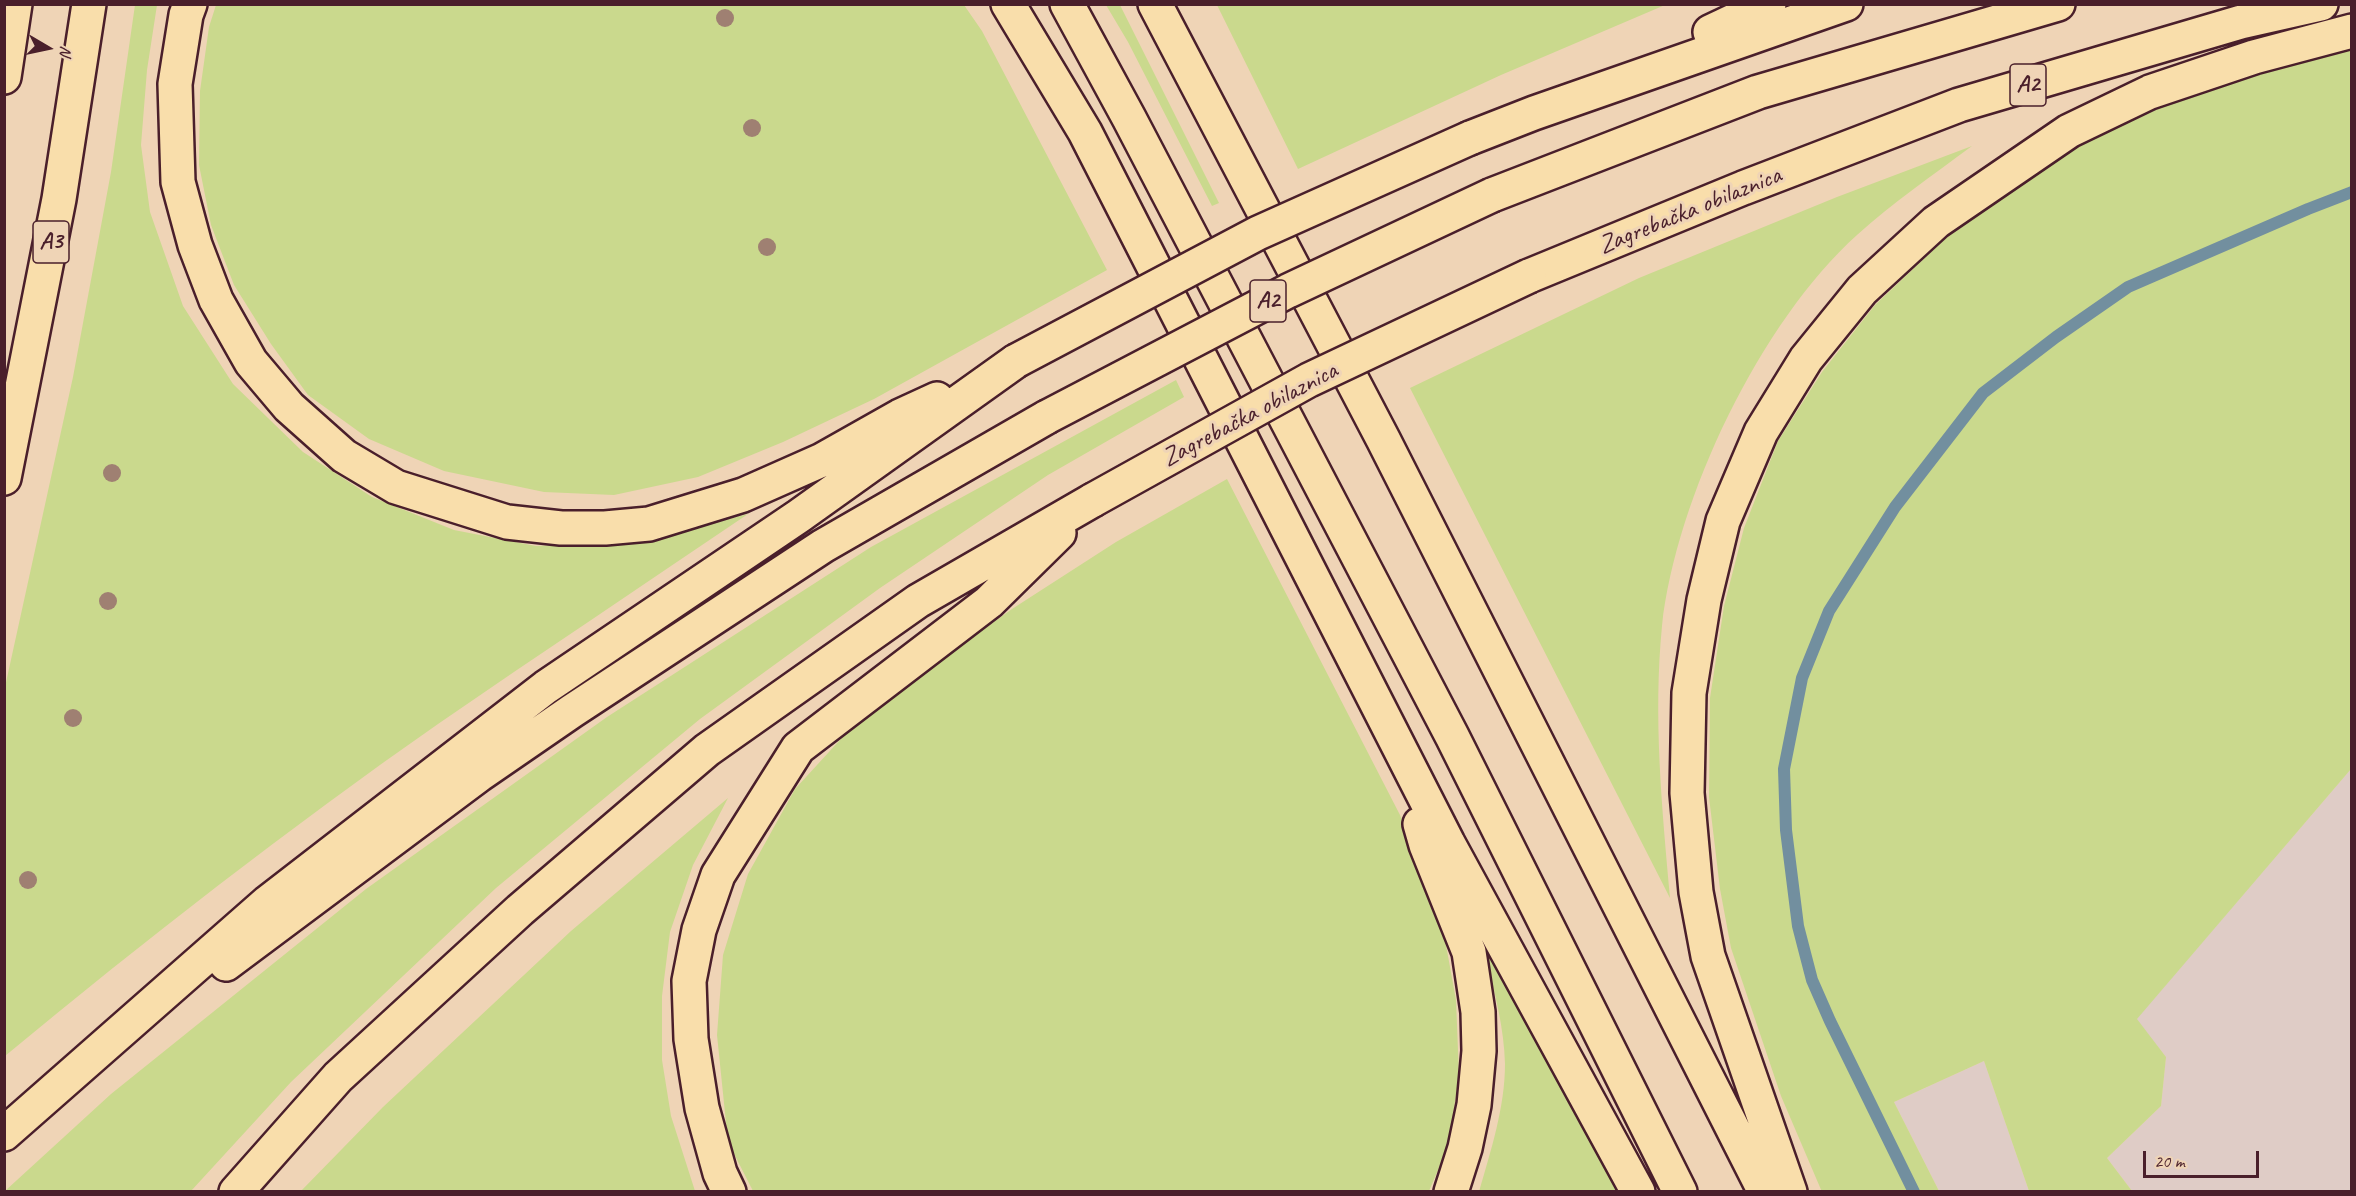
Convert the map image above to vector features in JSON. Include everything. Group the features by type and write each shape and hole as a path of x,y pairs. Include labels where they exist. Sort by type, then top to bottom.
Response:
{"highway":[{"path":"4,77 15,4"},
{"name":"A3","path":"4,478 59,199 88,4"},
{"path":"190,4 186,15 175,84 178,182 195,245 216,300 251,362 289,407 344,456 396,487 507,522 561,528 605,528 649,524 743,495 822,460 900,416 1008,367 1258,233 1470,138 1534,113 1846,4"},
{"path":"988,4 1029,42"},
{"path":"1008,4 1085,132 1454,854 1638,1191"},
{"path":"1067,4 1129,118 1452,736 1680,1191"},
{"path":"1155,4 1383,439 1765,1191"},
{"path":"1534,113 1769,4"},
{"name":"A2","path":"82,1068 287,921 479,775 572,711 824,546 1047,417 1288,291 1492,195 1758,93 2058,4"},
{"name":"Zagrebačka obilaznica","path":"1093,500 1310,380 1529,276 1743,188 1959,105 2241,22 2321,4"},
{"path":"1790,1191 1708,956 1696,892 1687,793 1689,693 1704,600 1723,521 1761,432 1806,359 1862,290 1935,222 2068,131 2150,92 2254,57 2352,31"},
{"path":"4,1134 82,1068 268,902 546,687 799,516 1008,367"},
{"path":"236,1191 338,1077 520,910 707,750 918,602 1093,500"},
{"path":"729,1191 720,1173 702,1108 691,1039 689,981 699,930 718,875 798,748 989,602 1093,500"},
{"path":"1403,755 1425,845 1469,952 1478,1012 1479,1051 1474,1105 1466,1148 1451,1191"}],"shaded area":[{"path":"2351,769 2351,1191 2132,1191 2107,1158 2161,1106 2166,1057 2136,1019"},
{"path":"1984,1061 2029,1191 1939,1191 1894,1102"}],"green space":[{"path":"135,5 157,5 147,70 141,145 150,212 183,306 233,384 303,452 372,497 454,530 536,546 642,541 748,514 438,724 327,803 164,927 5,1056 5,687 73,377 111,172"},
{"path":"216,5 964,5 982,31 1107,270 874,399 783,442 698,477 614,495 544,492 444,471 369,439 308,395 271,344 234,285 211,225 199,165 200,91 209,27"},
{"path":"1106,5 1120,5 1219,203 1212,206 1128,42"},
{"path":"1217,5 1665,5 1501,75 1298,169"},
{"path":"2351,45 2351,769 2137,1019 2166,1057 2161,1106 2107,1158 2132,1191 2029,1191 1984,1061 1894,1102 1939,1191 1822,1192 1781,1096 1731,948 1720,889 1709,797 1710,698 1724,606 1744,528 1778,441 1822,372 1875,305 1946,238 2072,149 2159,108 2260,72"},
{"path":"1972,146 1870,223 1822,271 1788,314 1757,363 1729,415 1705,469 1685,523 1670,576 1659,660 1658,728 1670,898 1410,388 1639,278 1837,197"},
{"path":"1176,380 1184,397 1048,475 880,588 700,719 496,888 291,1082 191,1191 5,1191 111,1094 366,889 607,717 871,547"},
{"path":"1227,479 1400,815 1440,912 1456,1000 1459,1075 1448,1147 1429,1191 753,1191 728,1142 717,1035 723,955 748,874 795,789 861,717 1012,609 1116,542"},
{"path":"728,798 693,865 670,932 662,996 662,1060 671,1116 695,1191 301,1191 383,1107 571,931"},
{"path":"1490,958 1617,1191 1479,1192 1503,1096 1505,1064 1501,1024 1486,959"}],"waterway":[{"path":"1914,1192 1812,980 1798,926 1786,830 1784,769 1802,678 1829,611 1895,507 1983,393 2056,337 2128,287 2352,192"}]}
